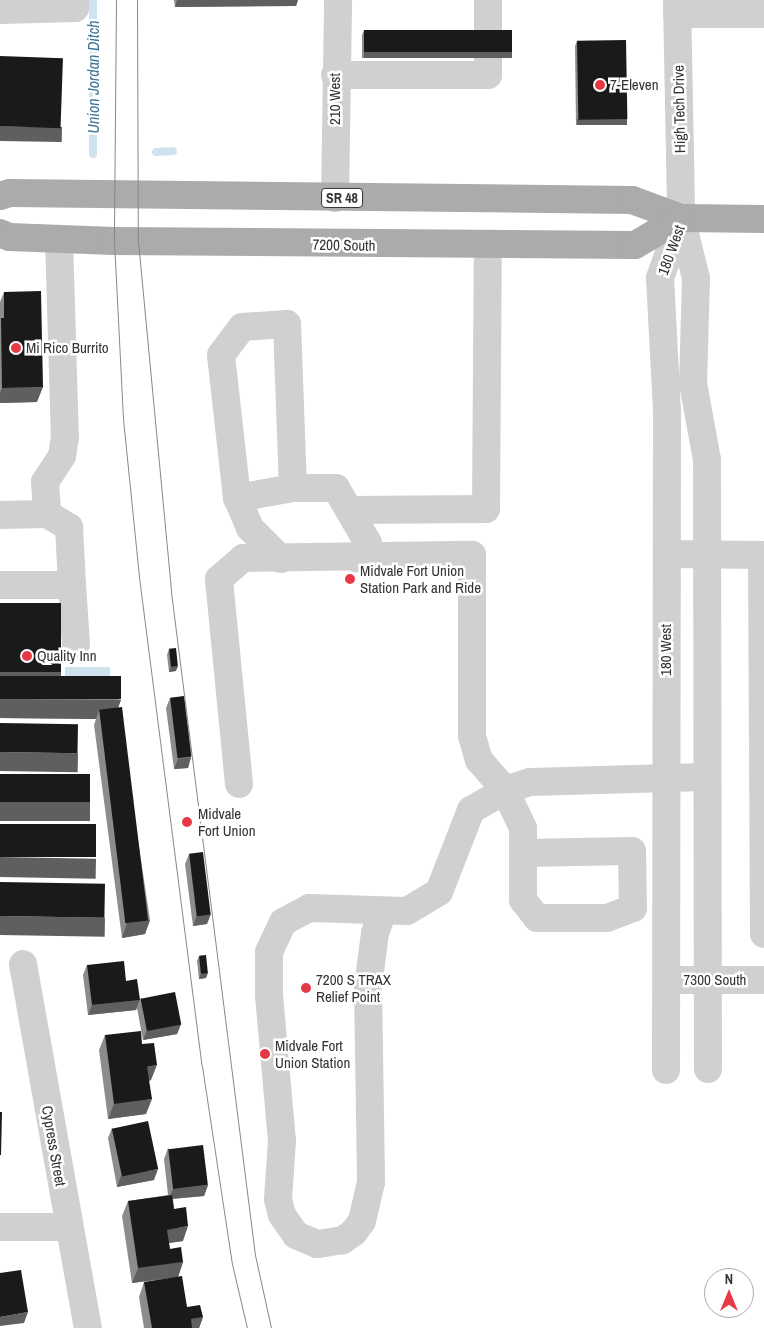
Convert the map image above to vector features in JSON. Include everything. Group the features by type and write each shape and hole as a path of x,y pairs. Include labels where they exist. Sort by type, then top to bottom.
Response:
{"main road":[{"name":"SR 48","path":"0,196 10,193 632,200 681,218 764,219"},
{"name":"7200 South","path":"0,233 9,237 59,239 488,246 634,245 681,218"}],"street":[{"path":"1,8 75,8 75,0"},
{"name":"210 West","path":"335,198 335,75 338,0"},
{"path":"335,75 488,75 488,0"},
{"path":"677,7 764,14"},
{"name":"High Tech Drive","path":"677,7 681,218"},
{"name":"180 West","path":"666,1070 667,411 660,278 681,218"},
{"name":"180 West","path":"681,218 696,278 693,383 707,460 705,777 708,1069"},
{"path":"46,514 45,482 62,456 64,437 59,239"},
{"path":"349,510 486,509 488,246"},
{"path":"281,560 250,528 237,498 221,354 242,327 287,324 294,488"},
{"path":"237,498 294,488 336,488 368,543 357,558"},
{"path":"0,515 46,514 68,527 76,644"},
{"path":"667,554 763,556 764,934"},
{"path":"239,784 219,579 243,558 281,560 472,555 472,736 479,760 505,790 523,828 523,853"},
{"path":"0,585 72,585"},
{"path":"383,911 375,933 368,987 371,1182 362,1221 354,1232 343,1240 317,1244 296,1235 282,1215 278,1199 282,1141 269,995 269,952 283,922 309,908 407,911 439,892 471,810 505,790 530,782 705,777"},
{"name":"Cypress Street","path":"23,964 68,1227 88,1328"},
{"name":"7300 South","path":"667,980 764,980"},
{"path":"0,1226 68,1227"}],"water":[{"path":"65,667 110,667 110,689 65,689"}],"building":[{"path":"364,30 512,30 512,52 364,52"},
{"name":"7-Eleven","path":"626,40 627,119 578,120 577,41"},
{"path":"0,56 63,58 61,128 0,126"},
{"path":"41,291 43,387 2,388 1,318 4,318 4,292"},
{"name":"Quality Inn","path":"0,603 61,603 61,672 0,672"},
{"path":"176,648 178,666 171,667 169,649"},
{"path":"0,676 121,676 121,699 0,699"},
{"path":"184,696 191,757 178,758 170,698"},
{"path":"122,707 148,920 125,923 99,710"},
{"path":"0,723 78,724 77,753 0,752"},
{"path":"0,774 90,774 90,802 0,802"},
{"path":"0,824 96,824 96,857 0,857"},
{"path":"203,852 211,915 197,916 189,854"},
{"path":"0,882 105,884 104,918 0,916"},
{"path":"206,955 208,973 201,974 199,956"},
{"path":"124,961 126,981 137,979 140,1000 92,1005 87,965"},
{"path":"175,992 181,1024 147,1031 141,999"},
{"path":"141,1031 142,1044 154,1043 157,1065 147,1067 152,1099 114,1104 105,1035"},
{"path":"0,1112 2,1112 1,1155 0,1155"},
{"path":"148,1121 158,1169 122,1177 112,1129"},
{"path":"203,1145 208,1185 173,1189 168,1149"},
{"path":"172,1195 174,1209 186,1207 188,1226 167,1230 170,1249 181,1247 183,1262 138,1268 128,1201"},
{"path":"21,1270 28,1312 0,1317 0,1273"},
{"path":"182,1276 187,1307 200,1305 203,1317 191,1319 192,1328 152,1328 144,1282"}],"waterway":[{"name":"Union Jordan Ditch","path":"93,0 93,154"},
{"path":"156,152 173,151"}],"tram line":[{"path":"116,0 114,241 123,419 139,577 202,1066 232,1264 247,1328"},
{"path":"137,0 138,241 171,592 255,1255 271,1328"}],"place":[{"name":"7-Eleven","path":"600,85"},
{"name":"Mi Rico Burrito","path":"16,348"},
{"name":"Midvale Fort Union Station Park and Ride","path":"350,579"},
{"name":"Quality Inn","path":"27,656"},
{"name":"Midvale Fort Union","path":"187,822"},
{"name":"7200 S TRAX Relief Point","path":"306,988"},
{"name":"Midvale Fort Union Station","path":"265,1054"}]}
